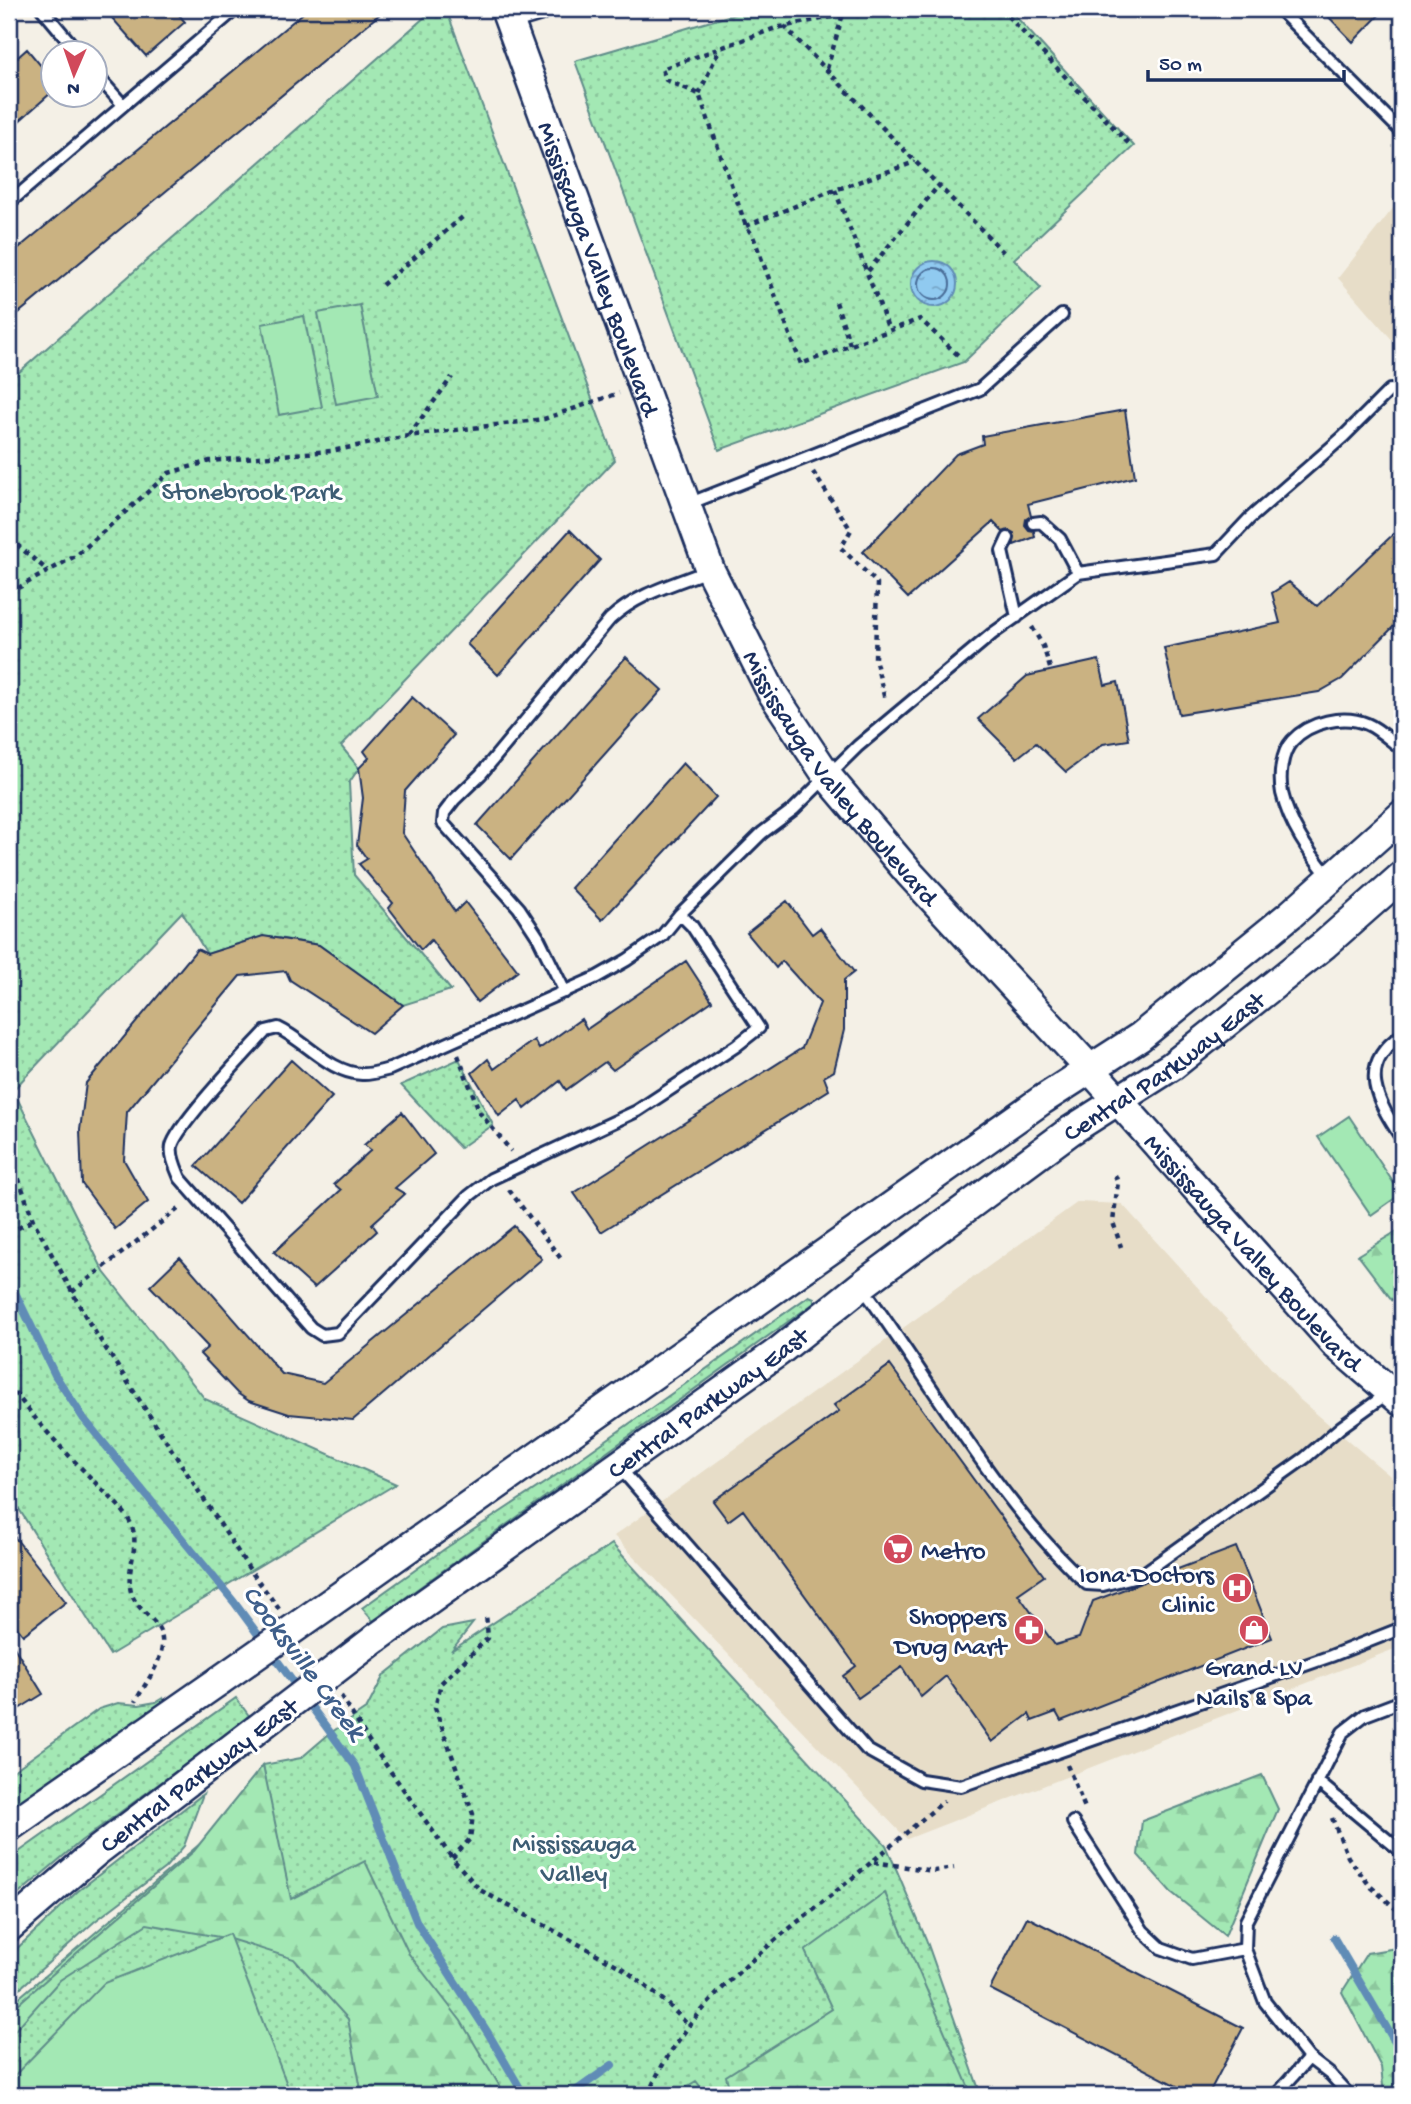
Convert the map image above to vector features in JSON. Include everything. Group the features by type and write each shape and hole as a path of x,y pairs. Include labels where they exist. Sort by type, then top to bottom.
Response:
{"street":[{"path":"506,13 538,9"},
{"name":"Mississauga Valley Boulevard","path":"506,13 710,570 771,691 828,777 910,874 1090,1069 1336,1345 1398,1392"},
{"name":"Central Parkway East","path":"9,1827 1031,1107 1140,1037 1292,915 1402,815"},
{"name":"Central Parkway East","path":"9,1927 97,1851 375,1639 778,1352 862,1285 1070,1131 1172,1066 1325,944 1402,876"}],"lane":[{"path":"43,9 67,38"},
{"path":"9,203 236,9"},
{"path":"1279,9 1402,132"},
{"path":"108,88 122,105"},
{"path":"685,505 980,389 1062,315"},
{"path":"680,914 692,926 759,1028 637,1111 498,1175 469,1196 338,1333 322,1335 311,1328 180,1178 173,1160 172,1146 183,1126 265,1031 278,1028 292,1034 335,1066 351,1073 365,1075 390,1069 452,1042 565,992 627,960 662,936 680,914 762,833 794,809 869,737 992,634 1078,573 1216,554 1249,519 1343,436 1390,390"},
{"path":"1032,523 1041,522 1060,539 1078,573"},
{"path":"1008,538 1002,551 1020,614"},
{"path":"565,992 538,937 519,908 443,823 444,813 481,774 610,619 624,606 655,590 710,570"},
{"path":"1331,879 1300,841 1282,791 1282,759 1292,741 1314,725 1345,719 1368,724 1402,749"},
{"path":"1402,1035 1390,1043 1376,1064 1375,1087 1380,1105 1402,1139"},
{"path":"862,1285 1017,1506 1067,1566 1087,1584 1103,1585 1141,1575 1305,1458 1341,1427 1398,1392"},
{"path":"618,1466 867,1750 921,1780 961,1786 1331,1656 1402,1628"},
{"path":"1349,2095 1331,2075 1309,2058 1265,2002 1245,1949 1246,1921 1343,1732 1365,1715 1402,1701"},
{"path":"1317,1781 1402,1852"},
{"path":"1073,1822 1143,1931 1161,1948 1192,1959 1245,1949"},
{"path":"1276,2095 1309,2058"}],"path":[{"path":"699,94 666,80 662,69 784,26 872,9"},
{"path":"1001,9 1129,144"},
{"path":"827,69 843,14"},
{"path":"784,26 1005,254"},
{"path":"720,49 699,94 746,226 753,236 801,364 920,319 961,358"},
{"path":"746,226 835,190 915,162"},
{"path":"868,271 939,185"},
{"path":"835,190 889,330"},
{"path":"382,285 465,215"},
{"path":"836,302 850,345"},
{"path":"408,436 452,377"},
{"path":"9,593 77,555 169,473 210,461 331,451 408,436 544,419 642,385"},
{"path":"804,458 851,530 841,548 877,583 875,658 885,700 875,708"},
{"path":"9,538 48,571"},
{"path":"1020,614 1043,646 1051,671"},
{"path":"452,1042 480,1113 522,1164"},
{"path":"9,1150 33,1220 9,1233"},
{"path":"498,1175 562,1260"},
{"path":"1115,1175 1118,1182 1113,1222 1121,1247"},
{"path":"72,1292 195,1195"},
{"path":"9,1384 57,1444 130,1522 135,1535 130,1589 139,1608 156,1623 163,1634 160,1656 135,1702"},
{"path":"452,1858 470,1839 473,1814 435,1708 442,1683 488,1638 486,1614"},
{"path":"1061,1751 1088,1816"},
{"path":"1317,1781 1348,1857 1370,1886 1402,1914"},
{"path":"648,2095 659,2069 688,2025 760,1953 873,1862 961,1786"},
{"path":"873,1862 934,1871 954,1868"}],"shaded area":[{"path":"1402,197 1402,351 1338,278"},
{"path":"1078,1202 1122,1204 1299,1399 1402,1486 1402,1646 907,1839 614,1536"}],"green space":[{"name":"Stonebrook Park","path":"434,9 446,9 615,460 341,746 359,768 349,783 354,875 451,990 403,1005 319,945 278,938 244,942 207,954 182,912 13,1090 104,1272 205,1399 396,1484 110,1655 9,1493 9,381"},
{"path":"752,9 1009,9 1134,146 1014,259 1041,288 964,362 719,450 575,61"},
{"path":"360,305 378,396 336,404 318,313"},
{"path":"304,316 322,407 279,415 262,324"},
{"path":"459,1059 493,1125 460,1148 401,1085"},
{"path":"1349,1116 1401,1194 1371,1215 1318,1137"},
{"path":"1402,1228 1402,1292 1392,1300 1358,1255"},
{"path":"809,1296 814,1298 814,1303 373,1621 362,1608 446,1548 564,1470"},
{"name":"Mississauga Valley","path":"612,1544 886,1845 926,1939 981,2095 9,2095 9,2006 267,1787 263,1765 301,1758 329,1734 367,1708 384,1675 442,1629 473,1623 451,1651"},
{"path":"163,1698 166,1705 9,1813 9,1774 99,1709 118,1703 139,1705"},
{"path":"236,1698 250,1717 81,1841 9,1902 9,1859"},
{"path":"263,1765 291,1899 365,1861 409,1954 461,2021 505,2095 362,2095 348,2019 294,1959 230,1939 147,1924 60,1980 9,2037 9,2012 194,1851"},
{"path":"1262,1775 1278,1809 1225,1936 1171,1892 1138,1855 1142,1821"},
{"path":"203,1794 184,1846 165,1868 94,1922 9,1998 9,1956 78,1891"},
{"path":"885,1893 972,2095 731,2095 726,2076 832,2009 805,1951"},
{"path":"229,1934 291,2095 9,2095 12,2078 104,1983"},
{"path":"1402,1947 1402,2095 1384,2095 1381,2067 1342,1992 1367,1953"},
{"path":"696,2081 707,2095 673,2095"}],"water":[{"path":"934,261 951,267 957,284 951,301 934,307 917,301 911,284 917,267"}],"building":[{"path":"104,9 174,9 185,22 146,56"},
{"path":"308,9 386,9 9,321 9,256"},
{"path":"1321,9 1385,9 1353,42"},
{"path":"27,49 38,62 38,104 9,130 9,65"},
{"path":"1125,410 1135,477 1028,504 1031,516 1026,519 1025,525 1034,531 1035,537 1014,545 1014,533 1008,530 1003,532 993,522 908,598 863,552 956,454 983,444 982,436"},
{"path":"1402,526 1402,618 1342,679 1319,692 1179,714 1164,648 1280,623 1272,593 1289,582 1317,606"},
{"path":"570,530 600,560 498,675 467,644"},
{"path":"626,657 662,690 511,859 477,825"},
{"path":"1099,660 1105,685 1118,682 1129,740 1103,744 1066,772 1036,743 1017,758 978,719 1027,676"},
{"path":"412,697 454,735 405,791 402,833 455,912 465,902 518,971 477,1002 431,940 421,950 389,908 393,903 359,864 367,859 357,845 363,798 359,768 369,758 364,751"},
{"path":"683,763 716,797 602,920 571,888"},
{"path":"787,901 812,934 820,928 854,972 844,980 844,1030 834,1071 824,1077 829,1090 601,1232 574,1193 802,1048 820,1003 782,961 776,968 747,933"},
{"path":"263,936 319,945 403,1005 371,1033 290,980 286,971 240,976 127,1112 124,1160 148,1202 115,1229 82,1184 80,1130 86,1083 197,949 207,954"},
{"path":"686,961 712,1001 613,1070 605,1062 566,1090 560,1081 525,1109 519,1100 499,1116 472,1073 488,1059 494,1069 534,1040 539,1049 581,1019 587,1029"},
{"path":"291,1060 332,1097 238,1203 196,1166"},
{"path":"402,1112 434,1154 395,1188 405,1194 372,1224 377,1231 314,1288 274,1252 341,1190 334,1184 371,1150 364,1145"},
{"path":"514,1226 542,1259 353,1420 289,1414 249,1401 237,1393 200,1354 208,1347 150,1286 180,1257 282,1374 323,1383"},
{"name":"Metro","path":"890,1365 1044,1576 1018,1594 1055,1645 1079,1638 1093,1601 1236,1547 1272,1638 1061,1721 1056,1712 1032,1721 1029,1714 992,1742 946,1676 921,1697 902,1667 858,1698 843,1676 856,1666 743,1510 728,1521 713,1501 839,1411 834,1405"},
{"path":"9,1530 66,1602 23,1635 9,1618"},
{"path":"9,1639 43,1694 9,1715"},
{"path":"1027,1917 1243,2028 1208,2095 1194,2095 990,1989"}],"waterway":[{"name":"Cooksville Creek","path":"9,1280 55,1375 84,1419 234,1602 355,1766 417,1923 488,2033 524,2095"},
{"path":"1334,1938 1402,2054"},
{"path":"563,2095 570,2095 612,2065"}],"place":[{"name":"Metro","path":"898,1549"},
{"name":"Iona Doctors Clinic","path":"1237,1588"},
{"name":"Shoppers Drug Mart","path":"1029,1630"},
{"name":"Grand LV Nails & Spa","path":"1254,1630"}]}
